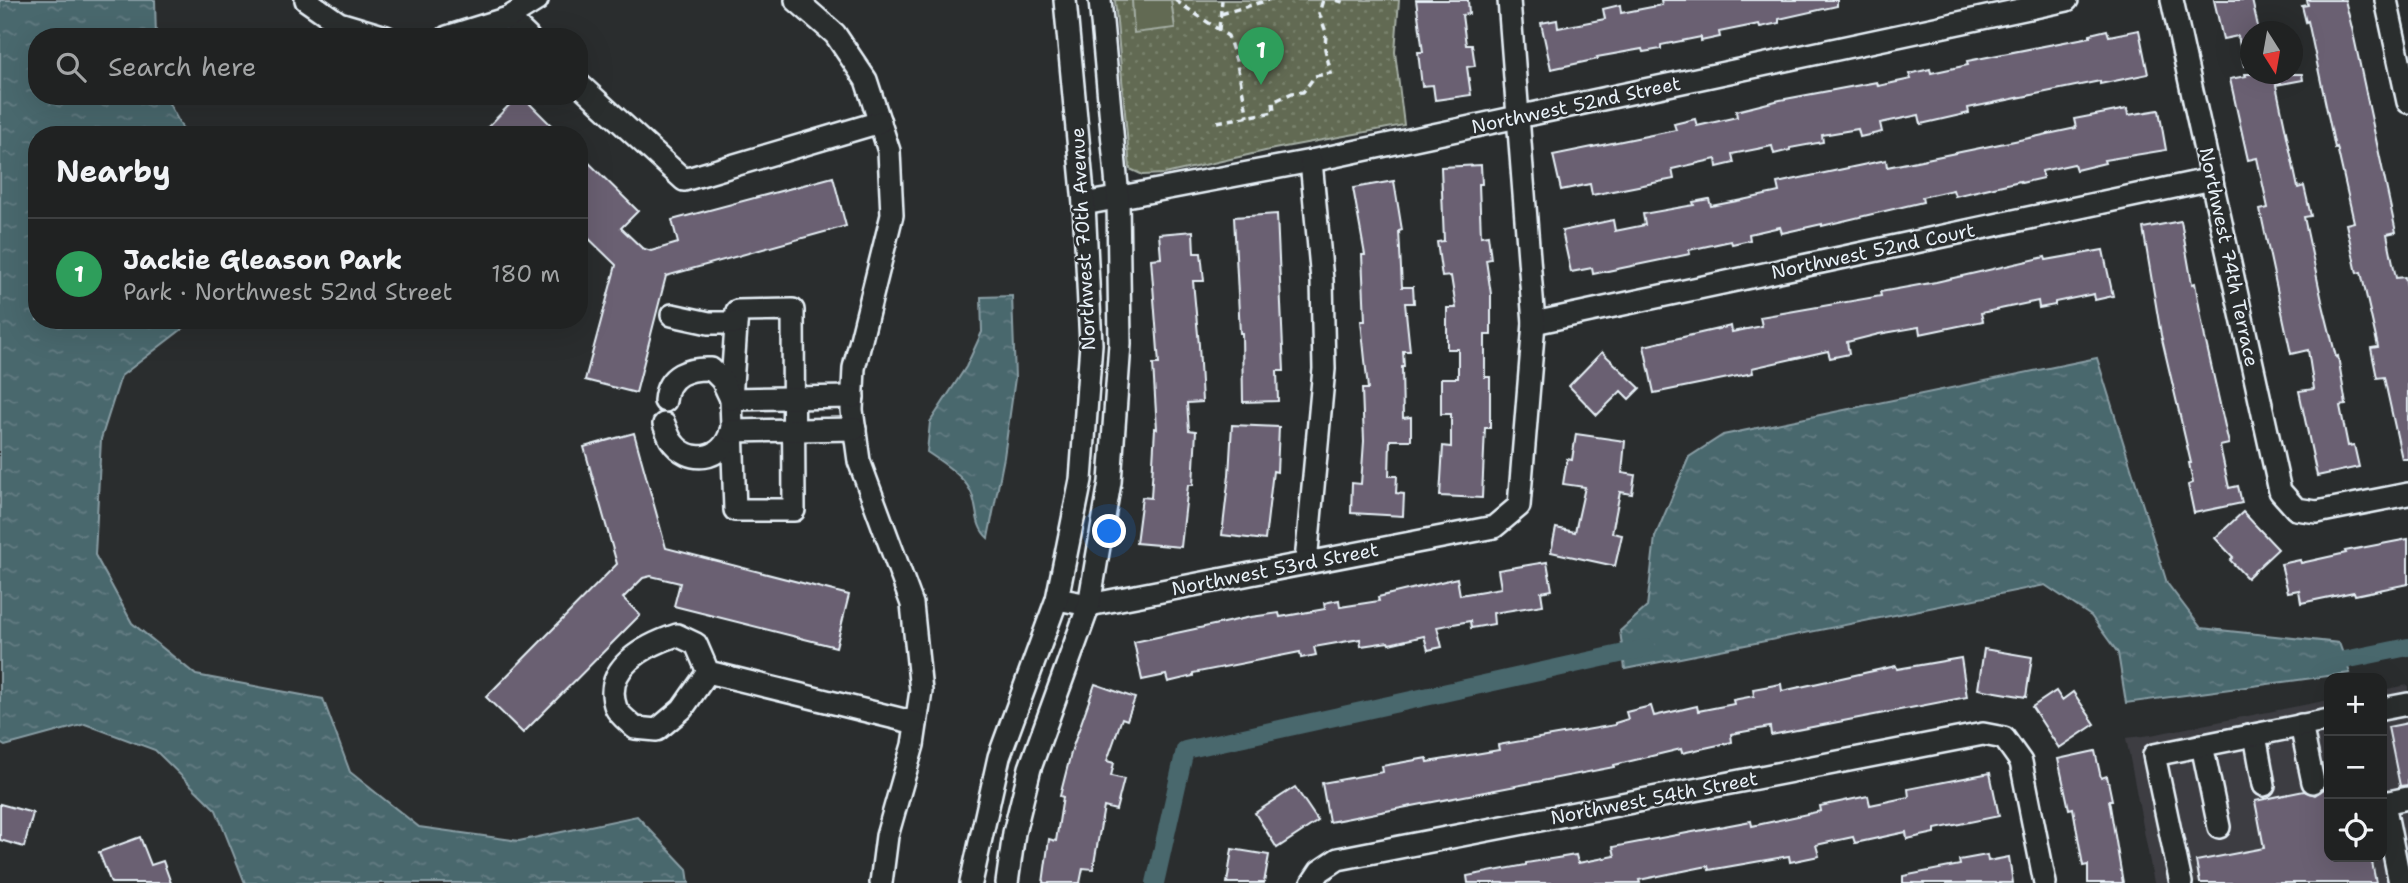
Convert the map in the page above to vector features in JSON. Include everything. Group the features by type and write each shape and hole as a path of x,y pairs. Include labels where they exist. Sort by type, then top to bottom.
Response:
{"street":[{"path":"306,0 339,23 356,28"},
{"path":"476,28 508,18 537,0"},
{"path":"796,0 835,34 866,80 889,151 891,215 854,368 853,397 859,461 912,604 920,691 913,745 887,836 881,883"},
{"name":"Northwest 70th Avenue","path":"971,883 999,757 1057,599 1081,480 1090,358 1084,204 1065,0"},
{"name":"Northwest 70th Avenue","path":"1007,883 1017,822 1030,768 1089,605 1110,482 1121,344 1118,198 1100,0"},
{"path":"1509,0 1534,323"},
{"name":"Northwest 52nd Street","path":"1084,204 1311,161 2067,0"},
{"name":"Northwest 74th Terrace","path":"2172,0 2280,491 2296,509 2317,512 2408,494"},
{"path":"2386,0 2408,102"},
{"path":"508,18 519,28"},
{"path":"588,92 684,180 880,122"},
{"path":"1306,562 1324,369 1322,280 1311,161"},
{"name":"Northwest 52nd Court","path":"1534,323 2212,179"},
{"path":"793,310 794,510 734,510 731,430 736,323 737,311 793,310"},
{"path":"672,315 709,323 736,323"},
{"name":"Northwest 53rd Street","path":"1057,599 1089,605 1494,527 1519,506 1534,323"},
{"path":"665,401 666,394 677,377 692,369 711,369 722,380 732,399"},
{"path":"732,399 853,397"},
{"path":"664,424 671,441 687,454 703,457 718,453 728,442 731,430"},
{"path":"731,430 855,429"},
{"path":"677,635 696,644 708,672 682,709 657,730 635,728 616,710 613,691 620,670 635,653 655,642 677,635"},
{"path":"708,672 916,723"},
{"path":"2387,708 2408,704"},
{"path":"2181,883 2154,755 2324,721"},
{"path":"2301,725 2312,782"},
{"name":"Northwest 54th Street","path":"1312,883 1320,871 1338,859 1983,734 2004,738 2021,762 2045,883"},
{"path":"2255,735 2264,785"},
{"path":"2202,745 2219,827"},
{"path":"2387,797 2408,798"},
{"path":"2383,799 2402,875"},
{"path":"985,816 1017,822"}],"path":[{"path":"1175,0 1228,36 1248,117"},
{"path":"1219,29 1222,0"},
{"path":"1220,14 1269,0"},
{"path":"1217,122 1275,112 1273,102 1292,93 1303,92 1315,76 1332,72 1325,49 1326,32 1319,13 1323,0"},
{"path":"1336,0 1345,3"}],"shaded area":[{"path":"2408,685 2408,883 2154,883 2126,738 2324,701 2324,862 2387,862 2387,689"}],"green space":[{"path":"1115,0 1399,0 1395,52 1404,125 1274,149 1165,174 1143,175 1130,169"},
{"path":"1132,0 1171,0 1175,28 1134,33"}],"water":[{"path":"0,0 155,0 156,28 28,28 28,105 170,105 181,126 28,126 28,329 182,329 121,376 101,439 95,555 132,623 196,675 323,699 350,772 419,827 519,841 637,816 687,869 689,883 245,883 216,810 155,750 85,724 5,746 0,743"},
{"path":"1012,296 1015,378 1004,457 988,538 980,527 973,496 966,484 927,452 930,422 966,367 982,332 981,297"},
{"path":"2097,358 2167,583 2201,628 2339,643 2350,673 2324,673 2324,676 2126,703 2118,653 2091,616 2045,585 1625,669 1620,631 1647,607 1655,537 1689,457 1723,435"}],"building":[{"path":"1416,0 1468,0 1469,14 1462,15 1466,45 1472,45 1475,66 1467,67 1471,95 1435,100 1433,85 1422,86 1418,52 1423,52"},
{"path":"1661,0 1837,0 1837,6 1779,19 1779,23 1719,32 1720,37 1701,41 1701,37 1661,45 1661,49 1643,52 1642,49 1597,57 1598,59 1551,69 1541,23 1557,20 1558,28 1605,19 1603,9 1620,5 1621,13 1662,5"},
{"path":"2214,0 2252,0 2257,21 2240,21 2240,46 2238,36 2223,39"},
{"path":"2307,0 2345,0 2352,28 2396,232 2387,234 2396,278 2405,277 2408,292 2408,459 2402,459 2384,377 2377,378 2371,348 2378,347 2361,272 2357,273 2346,224 2354,222 2308,21 2306,22 2302,6 2308,5"},
{"path":"2107,30 2109,36 2139,30 2148,74 1968,108 1969,113 1921,124 1919,115 1880,123 1882,132 1860,137 1858,129 1822,135 1823,142 1774,154 1772,146 1732,154 1734,163 1717,167 1716,159 1672,169 1674,179 1592,195 1590,184 1561,190 1553,155 1676,130 1674,124 1695,119 1697,126 1737,117 1736,111 1780,100 1877,82 1878,86 1911,79 1909,74 1930,69 1931,73 1968,65 1967,61 2090,37 2090,34"},
{"path":"2240,77 2240,84 2281,84 2276,85 2298,188 2304,186 2311,216 2304,217 2322,301 2336,357 2338,356 2346,405 2340,406 2348,446 2354,445 2359,467 2317,476 2299,391 2314,389 2308,350 2291,354 2260,210 2268,208 2257,158 2248,160 2230,79"},
{"path":"509,105 531,105 552,126 489,126"},
{"path":"2127,109 2128,115 2159,110 2166,150 2104,160 2105,163 2076,170 2074,164 2042,171 2043,178 1955,196 1953,190 1922,197 1923,202 1822,226 1782,233 1780,227 1749,234 1750,240 1689,250 1690,254 1593,274 1592,268 1571,272 1562,231 1613,220 1615,231 1645,225 1643,214 1694,205 1693,202 1709,199 1711,206 1779,192 1777,183 1886,160 1887,167 2076,128 2074,119"},
{"path":"588,162 638,211 621,228 642,248 651,251 678,243 672,220 833,177 846,226 666,276 636,393 585,380 616,265 588,238"},
{"path":"1481,165 1481,236 1488,235 1491,259 1486,260 1491,294 1491,335 1485,335 1485,377 1490,377 1490,428 1485,428 1482,498 1440,496 1443,446 1451,447 1451,414 1441,414 1441,378 1458,378 1458,349 1447,349 1447,308 1456,308 1451,276 1442,277 1437,242 1444,241 1441,167"},
{"path":"1394,181 1402,230 1399,231 1402,287 1413,287 1414,303 1405,303 1410,351 1403,351 1402,367 1403,418 1411,417 1411,440 1390,440 1389,476 1397,476 1396,493 1404,494 1403,516 1351,513 1352,483 1361,484 1364,441 1362,389 1368,389 1361,321 1365,321 1362,255 1365,255 1353,188"},
{"path":"1277,214 1284,371 1277,371 1278,401 1243,402 1242,333 1234,217"},
{"path":"2181,221 2192,284 2195,283 2229,444 2220,446 2229,488 2238,486 2242,503 2194,513 2188,485 2193,483 2191,463 2161,335 2143,228"},
{"path":"1193,231 1194,253 1201,253 1204,281 1193,281 1202,402 1187,403 1189,430 1196,431 1193,485 1188,485 1181,547 1136,543 1142,497 1151,498 1155,428 1157,429 1153,364 1159,364 1151,259 1161,258 1159,234"},
{"path":"2103,250 2113,296 2095,300 2094,294 2039,308 2038,301 1981,313 1983,321 1920,334 1919,327 1879,334 1847,342 1849,354 1830,358 1828,351 1752,368 1753,373 1654,393 1644,346 1731,326 1732,332 1762,326 1760,317 1881,296 1880,292 2045,257 2046,260"},
{"path":"1602,352 1640,388 1629,399 1621,391 1597,415 1569,386"},
{"path":"1232,425 1279,427 1277,472 1273,471 1265,540 1222,535"},
{"path":"634,433 666,548 849,595 836,647 674,606 680,583 651,576 643,578 623,598 640,615 523,733 486,697 617,564 584,447"},
{"path":"1576,434 1625,441 1622,473 1635,475 1632,494 1620,492 1612,533 1622,535 1615,566 1551,552 1556,528 1575,532 1585,487 1563,484 1567,459 1572,460"},
{"path":"2243,512 2278,549 2247,578 2230,560 2233,557 2215,538"},
{"path":"2408,539 2408,584 2301,603 2299,590 2288,592 2281,564 2300,560 2301,563"},
{"path":"1547,562 1552,590 1541,592 1543,605 1493,613 1494,624 1471,628 1470,621 1437,627 1442,647 1428,650 1424,636 1389,644 1361,646 1360,639 1314,647 1316,655 1301,658 1300,652 1193,673 1193,676 1168,682 1166,675 1142,680 1134,642 1251,617 1279,613 1280,617 1325,609 1324,603 1339,600 1340,607 1379,601 1378,597 1457,578 1460,595 1501,588 1498,570"},
{"path":"1984,649 2032,657 2026,697 1978,689"},
{"path":"1961,658 1967,697 1771,735 1770,727 1731,734 1732,742 1682,753 1681,749 1614,767 1329,822 1322,783 1383,772 1382,766 1427,758 1428,762 1499,750 1498,745 1615,725 1628,719 1626,712 1651,706 1654,716 1697,706 1698,711 1734,704 1733,700 1754,696 1753,689 1781,684 1782,691 1896,666 1897,669"},
{"path":"1095,684 1135,698 1127,720 1122,718 1107,761 1114,763 1111,776 1124,779 1116,810 1104,807 1093,869 1083,868 1080,883 1043,883 1049,839 1056,841 1063,797 1060,796 1072,749"},
{"path":"2056,691 2062,700 2073,692 2095,724 2059,748 2032,707"},
{"path":"2408,723 2408,785 2400,786 2388,727"},
{"path":"2095,751 2101,778 2107,776 2123,883 2088,883 2088,865 2083,866 2073,808 2069,809 2058,759"},
{"path":"1990,773 1999,816 1935,829 1935,833 1907,839 1906,832 1855,843 1853,837 1816,845 1819,856 1790,862 1789,856 1709,870 1708,866 1639,880 1640,883 1468,883 1467,876 1526,863 1576,855 1578,863 1615,856 1613,847 1751,821 1752,826 1821,811 1820,806 1868,796 1870,805 1909,797 1908,789"},
{"path":"1295,787 1318,821 1277,848 1255,813"},
{"path":"2324,789 2324,862 2372,862 2376,883 2200,883 2196,861 2264,848 2255,801 2304,791 2315,795"},
{"path":"0,804 33,813 24,847 0,840"},
{"path":"140,837 151,865 163,861 171,883 111,883 99,852"},
{"path":"1232,849 1269,855 1264,883 1227,883"},
{"path":"1987,855 1988,861 2009,857 2013,883 1903,883 1903,876 1960,865 1959,860"}],"waterway":[{"path":"2325,664 2408,647"},
{"path":"1155,883 1185,750 1647,648"}],"place":[{"name":"Jackie Gleason Park","path":"1261,85"}]}
